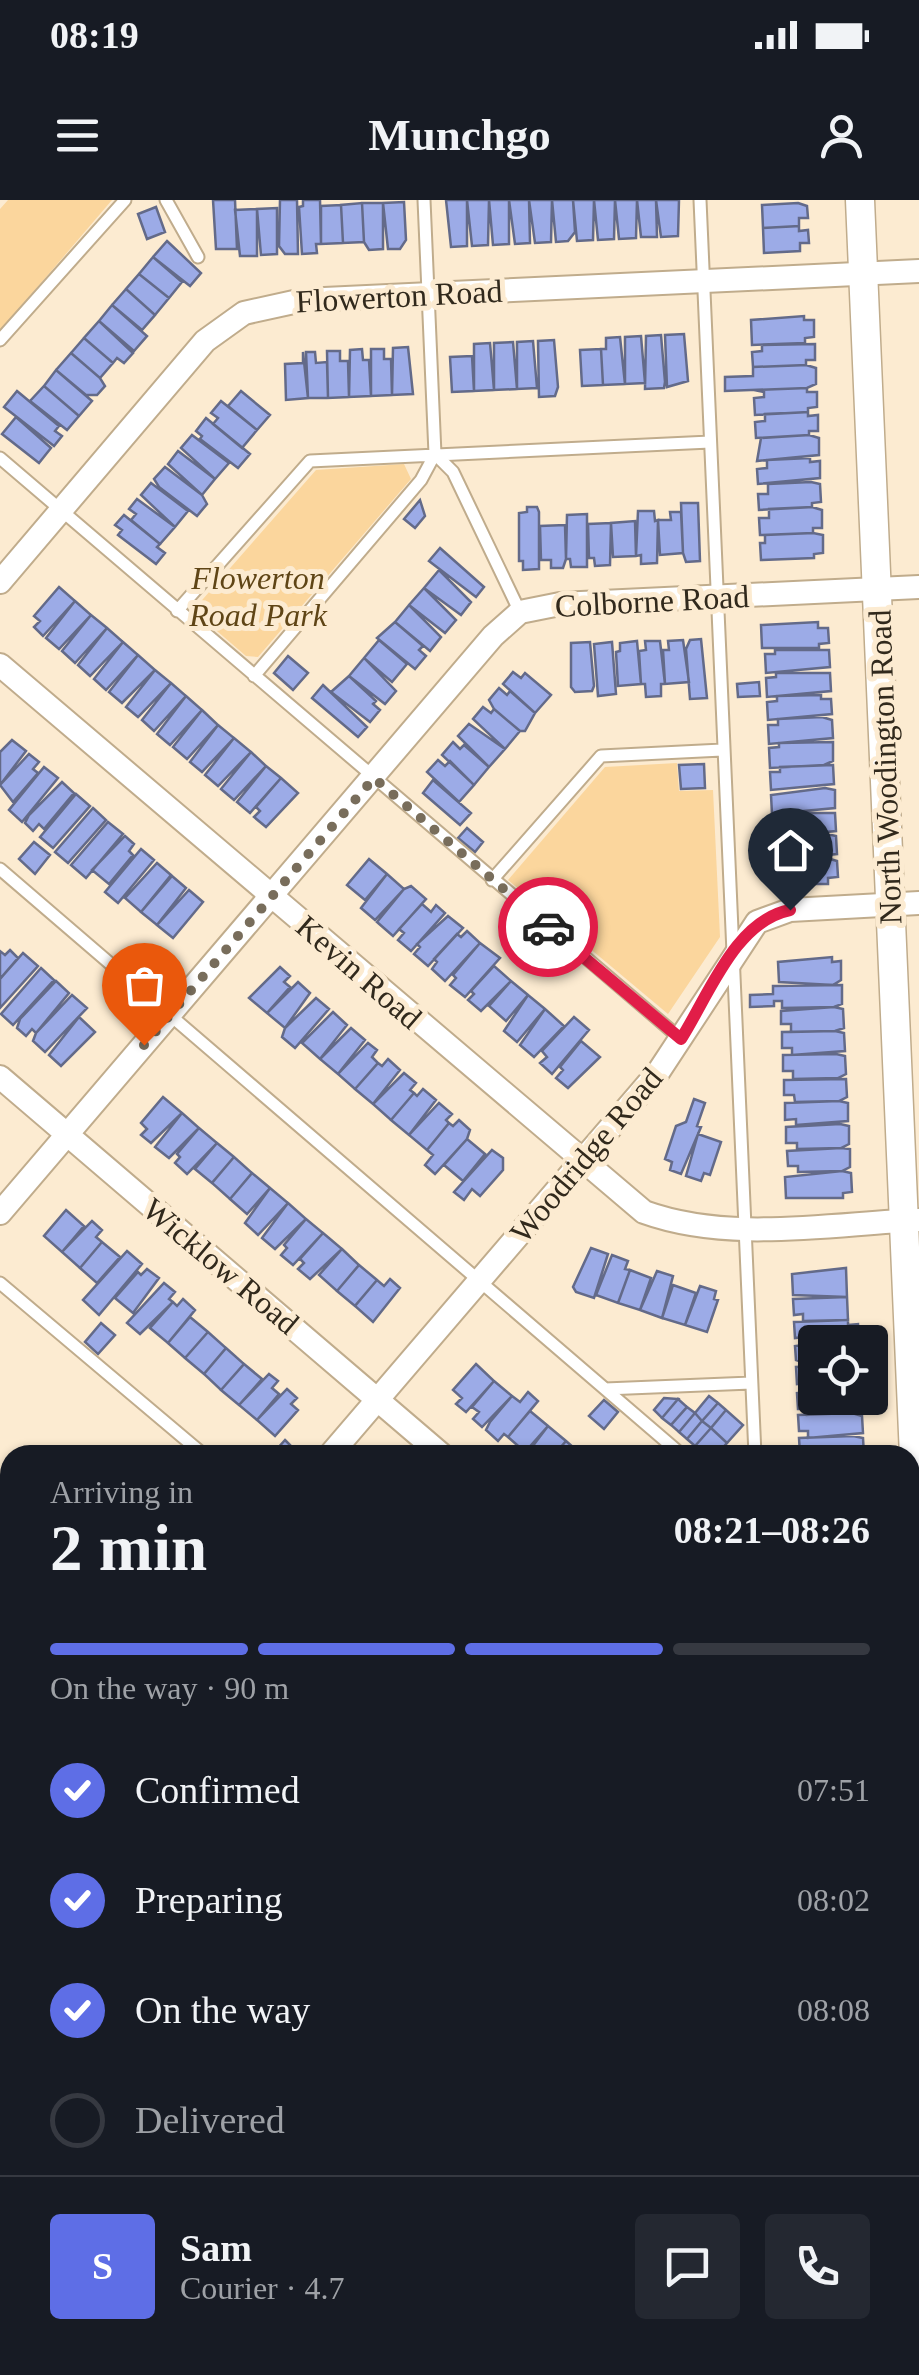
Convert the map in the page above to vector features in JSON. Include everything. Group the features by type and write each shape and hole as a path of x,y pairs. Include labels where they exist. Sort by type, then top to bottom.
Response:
{"street":[{"name":"North Woodington Road","path":"860,200 890,904 912,1221 915,1445"},
{"name":"Flowerton Road","path":"0,582 205,341 235,318 272,304 919,272"},
{"name":"Colborne Road","path":"0,1213 494,636 520,612 560,604 919,586"},
{"name":"Kevin Road","path":"0,665 644,1212 696,1225 743,1229 912,1221"},
{"name":"Woodridge Road","path":"339,1445 681,1039 747,933 771,914 919,903"},
{"name":"Wicklow Road","path":"0,1077 430,1445"}],"lane":[{"path":"0,340 124,200"},
{"path":"166,200 192,239 198,257"},
{"path":"254,676 420,480 435,454 424,200"},
{"path":"700,200 754,1445"},
{"path":"178,611 310,460 710,442"},
{"path":"435,454 453,472 520,612"},
{"path":"0,458 681,1039"},
{"path":"492,880 601,756 722,750"},
{"path":"0,869 670,1445"},
{"path":"0,1282 192,1445"},
{"path":"605,1389 751,1383"}],"green space":[{"path":"8,200 112,200 0,331 0,209"},
{"name":"Flowerton Road Park","path":"404,464 411,479 258,657 246,656 196,613 196,607 316,470"},
{"path":"677,763 679,791 713,790 720,937 668,1014 508,880 605,767"}],"building":[{"path":"213,200 235,200 237,249 216,249"},
{"path":"280,200 297,200 298,254 285,254 279,246"},
{"path":"303,200 320,200 321,244 316,244 317,253 302,254 299,207"},
{"path":"446,200 467,200 467,246 451,247"},
{"path":"467,200 489,200 488,245 472,246"},
{"path":"489,200 509,200 509,244 493,245"},
{"path":"509,200 529,200 530,243 515,244"},
{"path":"529,200 552,200 551,242 535,243"},
{"path":"552,200 573,200 575,232 568,241 556,242"},
{"path":"573,200 594,200 593,240 577,241"},
{"path":"594,200 615,200 614,239 598,240"},
{"path":"615,200 637,200 636,238 619,239"},
{"path":"637,200 656,200 657,237 641,237"},
{"path":"656,200 679,200 678,236 661,237"},
{"path":"404,202 406,240 400,249 388,249 383,203"},
{"path":"362,203 383,203 383,249 369,250 364,242"},
{"path":"362,203 364,242 343,243 341,205"},
{"path":"341,205 343,243 321,244 321,206"},
{"path":"762,205 807,206 808,218 799,218 799,226 763,228"},
{"path":"156,207 165,232 147,239 138,214"},
{"path":"277,208 277,254 261,255 257,209"},
{"path":"257,209 257,256 240,256 235,210"},
{"path":"799,226 799,231 808,230 809,243 800,243 800,251 764,253 763,228"},
{"path":"167,241 201,273 190,286 153,257"},
{"path":"153,257 182,282 169,298 139,274"},
{"path":"139,274 169,298 155,315 126,289"},
{"path":"126,289 155,315 142,330 112,305"},
{"path":"112,305 147,336 134,351 99,321"},
{"path":"804,316 804,320 814,320 814,337 805,338 805,343 752,345 751,320"},
{"path":"99,321 133,353 124,363 117,358 113,363 84,338"},
{"path":"684,334 688,381 667,387 665,335"},
{"path":"661,335 664,388 645,389 646,336"},
{"path":"641,336 645,383 625,384 625,337"},
{"path":"620,337 625,384 603,385 601,349 606,349 606,338"},
{"path":"84,338 113,363 100,378 71,353"},
{"path":"554,340 558,387 555,396 539,397 538,341"},
{"path":"533,341 537,388 517,389 517,342"},
{"path":"513,342 517,389 494,390 494,343"},
{"path":"490,343 494,390 474,391 474,344"},
{"path":"815,344 815,360 806,360 806,365 753,367 752,352 762,351 762,345"},
{"path":"408,347 413,394 392,395 393,348"},
{"path":"362,349 363,360 369,360 371,396 349,397 350,350"},
{"path":"371,349 384,349 384,359 391,359 392,395 371,396"},
{"path":"601,349 603,385 582,386 580,350"},
{"path":"327,351 340,351 340,361 348,361 349,397 328,398"},
{"path":"303,352 308,398 286,400 285,364 303,363"},
{"path":"306,352 315,352 316,363 327,362 328,398 308,398"},
{"path":"71,353 105,386 97,395 86,395 56,370"},
{"path":"472,356 474,391 452,392 450,357"},
{"path":"753,367 816,368 816,384 807,388 725,391 725,377 753,376"},
{"path":"56,370 92,401 79,416 44,386"},
{"path":"44,386 79,416 67,430 30,401"},
{"path":"807,388 807,392 817,392 817,407 808,408 808,412 755,415 754,398 764,397 764,392 754,390"},
{"path":"17,391 59,426 55,431 62,436 54,446 4,407"},
{"path":"241,391 270,415 257,430 228,406"},
{"path":"221,401 257,430 242,448 213,424 218,418 211,413"},
{"path":"808,412 808,416 818,415 818,431 756,438 755,422 765,421 765,414"},
{"path":"16,417 51,448 39,463 2,434"},
{"path":"206,418 250,454 238,468 200,439 202,436 196,431"},
{"path":"192,435 229,463 215,479 181,448"},
{"path":"761,438 819,438 819,455 757,461"},
{"path":"178,451 215,479 202,495 168,464"},
{"path":"810,458 810,462 820,461 820,478 758,484 757,469 767,468 767,460"},
{"path":"165,467 202,495 207,504 197,516 159,487 154,479"},
{"path":"151,483 188,511 175,527 141,495"},
{"path":"768,484 820,484 821,502 812,503 812,507 759,510 758,494 768,494"},
{"path":"137,499 175,527 160,544 131,520 136,514 129,509"},
{"path":"420,500 425,516 415,528 404,519"},
{"path":"681,503 698,503 700,561 686,562 683,553"},
{"path":"527,507 537,507 539,512 539,569 523,570 523,561 519,561 519,513 527,512"},
{"path":"769,509 822,510 822,528 813,528 813,533 760,535 759,518 769,518"},
{"path":"638,511 654,511 655,521 658,520 657,563 641,564 641,555 636,556"},
{"path":"670,512 681,512 683,553 660,555 658,520 671,520"},
{"path":"587,514 587,567 571,567 570,559 566,559 567,515"},
{"path":"124,515 160,544 157,547 165,553 156,564 118,535 122,530 115,525"},
{"path":"635,521 636,556 613,557 611,523"},
{"path":"611,523 610,565 595,566 594,558 589,558 588,524"},
{"path":"565,525 566,559 563,568 551,568 551,560 541,560 540,526"},
{"path":"765,535 823,535 823,553 814,554 814,558 761,560 760,543 765,543"},
{"path":"440,548 484,587 476,597 429,561"},
{"path":"439,570 471,602 461,615 424,588"},
{"path":"59,587 75,601 43,636 34,627 40,621 34,616"},
{"path":"424,588 456,620 445,633 409,605"},
{"path":"75,601 91,615 59,649 46,638"},
{"path":"409,605 441,637 430,651 395,622"},
{"path":"91,615 107,628 75,663 62,651"},
{"path":"395,622 423,646 419,650 426,656 415,669 377,638"},
{"path":"818,622 818,628 828,628 829,643 819,644 819,648 762,648 761,625"},
{"path":"107,628 123,642 90,676 78,665"},
{"path":"701,639 707,698 690,699 686,649 690,640"},
{"path":"379,640 407,664 392,682 364,658"},
{"path":"683,640 689,682 665,684 663,650 669,650 668,641"},
{"path":"637,641 641,684 618,686 616,652 620,651 620,643"},
{"path":"645,641 660,641 665,684 661,684 661,696 646,697 645,684 641,684 639,651 646,650"},
{"path":"123,642 138,655 106,690 94,679"},
{"path":"590,642 594,686 592,691 575,692 571,687 571,643"},
{"path":"612,642 616,694 598,696 594,644"},
{"path":"775,650 829,650 830,667 766,673 765,654 775,654"},
{"path":"138,655 155,670 122,703 109,692"},
{"path":"288,656 308,673 293,690 274,673"},
{"path":"364,658 396,691 385,704 349,676"},
{"path":"155,670 171,683 138,717 126,707"},
{"path":"513,672 521,678 525,673 551,695 535,713 503,684"},
{"path":"776,673 830,673 831,691 767,697 766,678 776,677"},
{"path":"349,676 376,701 373,704 380,710 370,722 331,692"},
{"path":"759,682 760,696 738,697 737,684"},
{"path":"171,683 186,696 154,731 142,720"},
{"path":"323,685 367,727 358,737 312,698"},
{"path":"499,688 507,695 510,691 535,713 525,731 494,709 489,700"},
{"path":"821,695 821,699 831,699 832,714 768,720 767,702 777,701 777,696"},
{"path":"186,696 202,710 170,745 157,734"},
{"path":"483,707 491,713 494,709 520,731 505,749 473,719"},
{"path":"202,710 218,725 187,759 173,747"},
{"path":"778,719 832,720 833,738 769,744 768,725 778,725"},
{"path":"469,724 505,749 489,767 458,736"},
{"path":"218,725 234,738 202,772 190,762"},
{"path":"234,738 251,752 218,786 205,775"},
{"path":"12,740 26,751 0,785 0,752"},
{"path":"453,742 460,749 464,745 489,767 474,785 442,755"},
{"path":"833,742 833,761 824,765 770,768 769,748 779,747 779,743"},
{"path":"251,752 266,766 234,800 221,789"},
{"path":"29,754 39,762 33,769 38,773 13,802 0,785"},
{"path":"438,760 445,766 450,761 474,785 459,802 427,772"},
{"path":"704,764 705,788 681,789 679,765"},
{"path":"833,765 834,784 771,790 770,772 780,772 780,767"},
{"path":"266,766 281,778 250,813 237,802"},
{"path":"44,767 58,778 22,822 9,810"},
{"path":"281,778 298,793 266,827 254,817 260,811 256,807"},
{"path":"433,780 471,813 460,825 423,793"},
{"path":"62,782 74,793 44,829 39,824 33,831 25,823 29,815"},
{"path":"835,790 835,808 772,814 771,795"},
{"path":"76,794 90,806 53,848 40,837"},
{"path":"93,808 106,820 68,863 55,852"},
{"path":"781,813 835,813 836,831 773,837 772,819 782,818"},
{"path":"108,822 123,834 86,878 71,865"},
{"path":"467,828 483,842 475,852 458,838"},
{"path":"125,836 134,844 129,851 133,855 109,884 92,870"},
{"path":"782,836 836,836 837,854 773,860 773,841 783,841"},
{"path":"34,842 50,855 35,874 19,859"},
{"path":"141,849 154,860 118,903 105,892"},
{"path":"827,858 837,861 838,877 828,878 828,884 767,884 766,865"},
{"path":"369,859 387,874 365,900 347,885"},
{"path":"157,863 171,875 141,912 125,898"},
{"path":"387,874 404,889 375,920 361,908"},
{"path":"172,876 186,888 157,925 141,912"},
{"path":"411,886 426,899 393,936 377,922 404,889"},
{"path":"189,890 203,902 173,938 157,925"},
{"path":"422,904 431,912 436,905 445,913 411,951 398,940 404,933 399,929"},
{"path":"448,916 463,928 428,966 414,954 420,947 417,944"},
{"path":"467,931 480,943 445,981 432,969 437,962 434,959 457,934 461,937"},
{"path":"480,943 500,958 465,997 450,985 456,978 453,975"},
{"path":"10,950 18,958 0,979 0,951 5,955"},
{"path":"23,953 38,966 0,1008 0,979"},
{"path":"832,957 832,962 841,961 841,980 833,985 779,982 778,962"},
{"path":"494,966 511,981 481,1011 468,1000 474,994 471,991"},
{"path":"280,967 290,976 284,982 290,987 267,1013 249,998"},
{"path":"41,968 54,980 13,1025 1,1014"},
{"path":"56,981 69,993 36,1033 32,1029 26,1036 17,1028 20,1019"},
{"path":"511,981 528,995 506,1021 489,1006"},
{"path":"298,982 310,993 285,1028 267,1013"},
{"path":"842,985 842,1004 834,1007 782,1008 782,1001 774,1001 774,1006 750,1007 750,995 773,994 773,986"},
{"path":"72,995 87,1008 45,1052 33,1041 36,1033"},
{"path":"528,995 545,1009 517,1042 504,1031"},
{"path":"316,998 329,1009 295,1048 282,1037 285,1028"},
{"path":"545,1009 564,1026 534,1057 520,1045"},
{"path":"843,1009 844,1028 791,1032 791,1024 781,1024 781,1011"},
{"path":"333,1012 347,1025 320,1059 302,1043"},
{"path":"79,1017 95,1032 61,1066 49,1055"},
{"path":"574,1017 589,1030 552,1074 540,1063 547,1057 542,1051"},
{"path":"351,1028 365,1040 338,1074 320,1059"},
{"path":"782,1032 844,1033 845,1051 792,1055 792,1048 782,1048"},
{"path":"581,1041 600,1057 568,1088 556,1078"},
{"path":"368,1043 377,1050 372,1057 378,1063 355,1089 338,1074"},
{"path":"783,1055 845,1056 846,1074 838,1078 793,1079 793,1071 783,1071"},
{"path":"388,1059 400,1070 373,1104 355,1089 378,1063 382,1066"},
{"path":"404,1073 416,1083 410,1090 414,1093 391,1120 373,1104"},
{"path":"846,1079 847,1097 839,1101 795,1102 794,1095 784,1095 784,1080"},
{"path":"423,1089 436,1100 409,1135 391,1120 414,1093 417,1096"},
{"path":"163,1097 182,1113 151,1143 141,1135 147,1129 141,1123"},
{"path":"694,1099 705,1103 697,1126 701,1127 681,1174 670,1170 672,1162 665,1159 676,1126 686,1122"},
{"path":"439,1103 452,1114 427,1150 409,1135"},
{"path":"785,1103 848,1103 848,1121 796,1125 796,1119 785,1120"},
{"path":"182,1113 199,1128 169,1158 155,1147"},
{"path":"459,1120 470,1130 467,1139 435,1174 425,1165 433,1155 427,1150 449,1123 453,1126"},
{"path":"849,1126 849,1144 841,1148 797,1149 797,1143 786,1143 786,1127"},
{"path":"199,1128 217,1143 187,1174 175,1163 180,1157 177,1154"},
{"path":"698,1134 721,1142 710,1175 704,1173 701,1181 686,1176"},
{"path":"467,1139 485,1154 463,1181 444,1165"},
{"path":"217,1143 234,1157 212,1183 195,1169"},
{"path":"850,1149 850,1167 842,1171 798,1172 798,1166 788,1166 787,1151"},
{"path":"492,1150 503,1158 503,1170 480,1196 472,1189 464,1200 454,1192"},
{"path":"234,1157 252,1173 230,1199 212,1183"},
{"path":"252,1173 270,1188 247,1214 230,1199"},
{"path":"851,1173 852,1192 843,1193 843,1198 786,1198 785,1177"},
{"path":"270,1188 288,1203 258,1235 245,1223"},
{"path":"288,1203 306,1219 275,1249 262,1238"},
{"path":"66,1210 84,1226 62,1252 44,1236"},
{"path":"306,1219 323,1233 293,1265 281,1255 287,1248 284,1245"},
{"path":"92,1221 102,1230 96,1237 102,1242 80,1268 62,1252"},
{"path":"323,1233 342,1249 310,1279 298,1269 304,1263 300,1259"},
{"path":"102,1242 120,1257 97,1283 80,1268"},
{"path":"591,1248 608,1254 594,1298 576,1292 573,1287"},
{"path":"342,1249 359,1265 337,1291 319,1275"},
{"path":"127,1251 142,1264 99,1315 83,1300"},
{"path":"612,1255 628,1261 625,1269 630,1270 618,1303 596,1295"},
{"path":"359,1265 377,1280 355,1306 337,1291"},
{"path":"846,1268 847,1297 793,1295 792,1274"},
{"path":"147,1269 159,1278 133,1313 115,1298 138,1272 141,1275"},
{"path":"630,1270 651,1278 640,1310 618,1303"},
{"path":"657,1271 673,1276 662,1318 640,1310"},
{"path":"390,1279 400,1288 373,1322 355,1306 377,1280 384,1286"},
{"path":"164,1283 175,1292 169,1299 173,1302 140,1334 127,1323"},
{"path":"673,1285 696,1293 685,1325 662,1318"},
{"path":"700,1286 716,1291 714,1299 718,1300 707,1332 685,1325"},
{"path":"847,1297 848,1320 803,1321 803,1314 794,1315 793,1299"},
{"path":"183,1299 195,1310 168,1343 150,1328 173,1302 177,1306"},
{"path":"190,1317 208,1332 185,1358 168,1343"},
{"path":"848,1320 848,1325 798,1325 795,1338 794,1322"},
{"path":"101,1323 115,1335 98,1354 85,1342"},
{"path":"208,1332 226,1348 204,1374 185,1358"},
{"path":"226,1348 244,1364 221,1390 204,1374"},
{"path":"244,1364 262,1379 239,1405 221,1390"},
{"path":"476,1364 494,1381 466,1412 456,1404 462,1398 453,1390"},
{"path":"269,1374 278,1381 272,1388 279,1394 257,1420 239,1405"},
{"path":"494,1381 512,1396 482,1427 473,1419 479,1412 472,1407"},
{"path":"287,1389 297,1398 291,1404 298,1410 275,1436 257,1420"},
{"path":"528,1392 538,1401 508,1437 504,1434 498,1441 486,1430 490,1422 512,1396 520,1402"},
{"path":"709,1396 718,1403 702,1421 695,1413"},
{"path":"664,1398 678,1399 662,1418 654,1410"},
{"path":"678,1399 687,1407 671,1425 662,1418"},
{"path":"604,1400 618,1412 604,1429 589,1416"},
{"path":"718,1403 726,1410 711,1428 702,1421"},
{"path":"687,1407 695,1413 679,1432 671,1425"},
{"path":"726,1410 743,1425 727,1443 711,1428"},
{"path":"530,1411 548,1426 531,1445 517,1445 508,1437"},
{"path":"695,1413 702,1421 687,1439 679,1432"},
{"path":"798,1415 862,1416 863,1433 808,1438 808,1431 799,1431"},
{"path":"702,1421 711,1428 696,1445 687,1439"},
{"path":"548,1426 566,1441 563,1445 534,1445"},
{"path":"711,1428 727,1443 725,1445 696,1445"},
{"path":"853,1436 863,1438 863,1445 799,1445 799,1438"}],"way so far":[{"path":"144,1045 374,778 548,927"}],"route":[{"path":"548,927 681,1039 747,933 771,914 790,910"}]}
